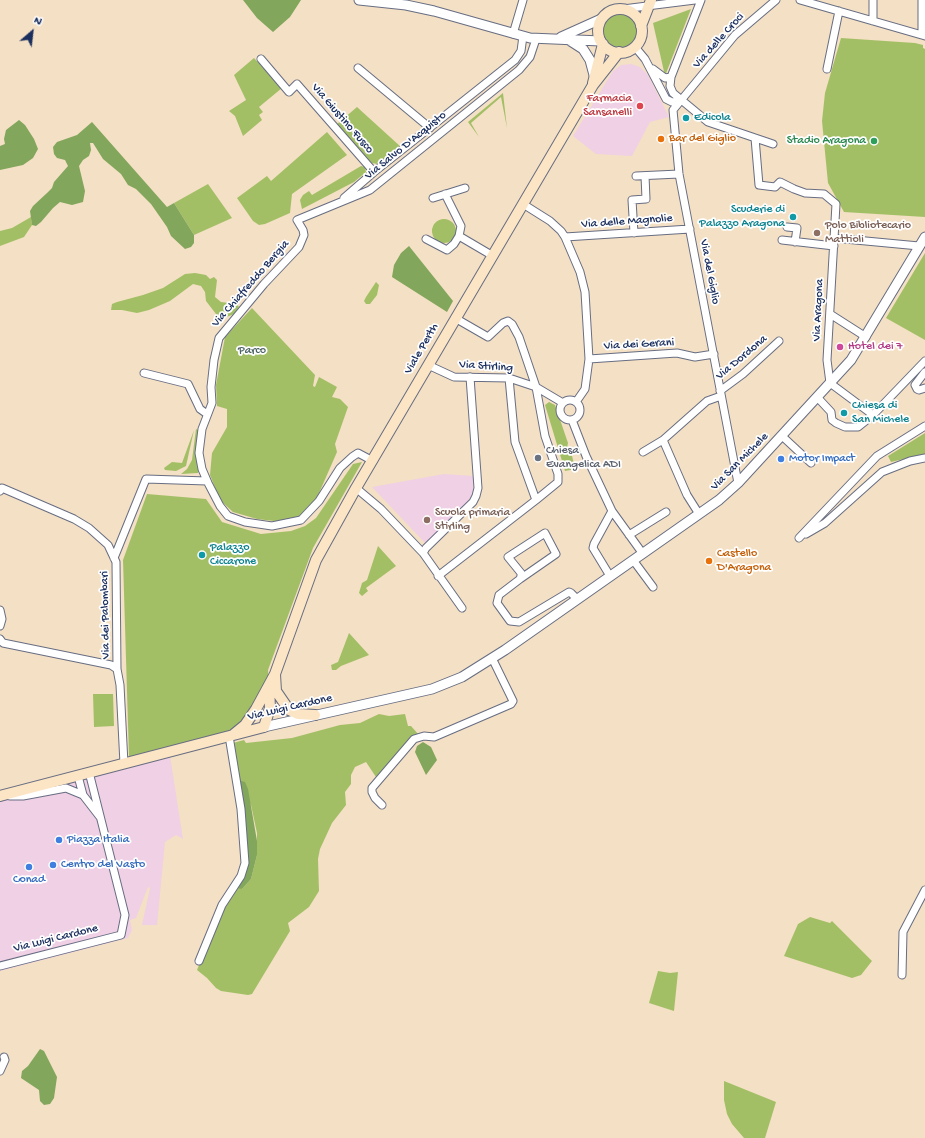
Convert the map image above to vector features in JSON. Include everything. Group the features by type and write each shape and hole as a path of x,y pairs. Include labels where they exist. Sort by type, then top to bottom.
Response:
{"main road":[{"path":"641,26 635,15 622,5 611,11 602,19 598,30 602,43 608,48 619,52 630,50 635,47 641,37 641,26 650,3"},
{"name":"Viale Perth","path":"593,80 602,43"},
{"name":"Viale Perth","path":"232,735 245,725 260,704 275,674 316,560 356,488 523,204 593,80 619,52"},
{"name":"Viale Perth","path":"275,674 276,691 290,710 298,714 315,715"},
{"name":"Viale Perth","path":"264,727 270,708 269,686"},
{"path":"260,704 260,722 264,727"},
{"name":"Via Luigi Cardone","path":"0,795 264,727"}],"street":[{"path":"360,0 407,3 518,35 536,38 556,38 602,43"},
{"name":"Via Salvo D'Acquisto","path":"523,0 518,35 521,51 515,60 374,172 361,184 363,189 372,189 524,65 533,52 536,38"},
{"path":"622,5 695,0"},
{"path":"700,0 671,77 670,86 679,98 708,122 773,144"},
{"name":"Via delle Croci","path":"679,98 735,35 776,0"},
{"path":"800,0 923,35 922,0"},
{"path":"873,0 873,21"},
{"path":"827,69 839,11"},
{"path":"556,38 602,19"},
{"path":"568,39 582,49 590,60 593,80"},
{"path":"635,47 659,75 665,78 671,77"},
{"name":"Via Giustino Fusco","path":"260,59 288,92 297,84 374,172"},
{"path":"648,64 666,99 672,102 679,98"},
{"path":"358,68 430,128"},
{"name":"Via del Giglio","path":"679,98 673,110 679,174 738,483"},
{"path":"456,106 463,114"},
{"name":"Via Aragona","path":"755,138 759,185 774,187 780,182 805,193 824,194 836,204 828,360 830,383"},
{"path":"636,176 679,174"},
{"path":"634,233 632,200 646,199 645,176"},
{"path":"338,203 361,184"},
{"path":"433,198 465,188"},
{"path":"338,203 367,190"},
{"path":"426,239 447,250 454,244 459,236 461,226 445,194"},
{"name":"Via Chiafreddo Bergia","path":"338,203 297,220 303,230 304,235 299,247 264,284 218,338 211,386 212,403 201,429 199,453 202,469 207,481 220,506 228,516 245,522 272,526 301,520 319,501 340,468 358,453 373,461"},
{"path":"523,204 550,221 565,237 580,272 584,292 589,359 585,389 576,402"},
{"path":"787,228 797,228 795,242"},
{"name":"Via delle Magnolie","path":"565,237 690,229"},
{"path":"459,236 492,256"},
{"name":"Via San Michele","path":"492,658 643,554 699,514 738,483 850,360 866,337 925,237"},
{"path":"782,240 795,242 834,242 919,246"},
{"path":"830,314 866,337"},
{"path":"438,576 558,482 558,474 541,421 536,387 525,352 510,322 503,323 488,337 455,318"},
{"name":"Via Dordona","path":"643,452 663,440 707,401 720,393 743,374 779,341"},
{"name":"Via dei Gerani","path":"589,359 677,353 695,357 714,354"},
{"path":"816,397 832,414 832,420 845,427 858,427 873,415 925,361"},
{"name":"Via Stirling","path":"428,365 454,377 509,378 536,387 563,403"},
{"path":"925,372 915,385 917,389 920,390 925,388"},
{"path":"144,373 188,384 200,410 207,414"},
{"path":"423,553 426,548 473,502 476,496 478,488 470,377"},
{"path":"509,378 515,442 536,500"},
{"path":"830,383 873,415"},
{"path":"569,400 576,402 580,411 577,417 572,420 566,419 561,414 560,408 563,403 569,400"},
{"path":"572,420 586,456 612,511 643,554"},
{"path":"925,426 877,456 799,538 824,523 882,472 910,461 925,458"},
{"path":"782,436 811,463"},
{"path":"663,440 687,495 699,514"},
{"path":"114,558 146,479 207,481"},
{"name":"Via dei Palombari","path":"0,492 2,488 74,519 100,537 108,545 114,558 117,574 117,670 120,685 124,764"},
{"path":"356,488 381,509 423,553 462,608"},
{"path":"610,576 593,548 612,511"},
{"path":"629,535 666,512"},
{"path":"520,579 521,573 508,557 545,534 556,554 499,594 497,603 510,621 522,621 569,592 577,599"},
{"path":"633,560 653,587"},
{"path":"0,610 2,619 0,626"},
{"name":"Via dei Palombari","path":"0,639 3,643 111,665 117,670"},
{"path":"382,805 375,798 372,788 414,739 424,736 434,737 512,704 513,702 492,658"},
{"name":"Via Luigi Cardone","path":"264,727 432,689 462,676 492,658"},
{"path":"199,961 222,905 241,876 245,864 241,809 232,735"},
{"name":"Via Luigi Cardone","path":"0,966 121,935 125,915 103,821 89,772"},
{"name":"Via Luigi Cardone","path":"78,776 83,795 103,821"},
{"name":"Via Luigi Cardone","path":"0,795 23,796 66,788 83,795"},
{"path":"902,975 903,932 925,890"},
{"path":"0,1071 5,1060 4,1057"}],"shaded area":[{"path":"631,64 640,67 648,75 669,117 650,122 632,156 596,154 573,136 613,71 621,65"},
{"name":"Scuola primaria Stirling","path":"444,474 473,476 474,496 426,544 372,487"},
{"name":"Centro del Vasto","path":"170,756 183,839 176,835 165,842 157,925 142,925 150,888 148,887 136,918 130,920 132,930 128,938 0,971 0,800"}],"green space":[{"path":"243,0 301,0 290,17 273,32 257,18"},
{"path":"691,9 665,76 653,23"},
{"path":"623,14 632,19 636,24 636,38 632,43 627,47 617,48 613,47 604,38 603,28 604,24 613,15"},
{"name":"Stadio Aragona","path":"841,38 915,43 923,45 923,48 925,49 925,217 844,212 828,183 822,121 825,93"},
{"path":"254,58 282,88 259,107 263,112 259,115 262,120 243,136 235,116 229,111 246,100 234,75"},
{"path":"503,93 507,128 501,97 471,123 479,137 468,122"},
{"path":"357,107 401,147 377,164 372,163 336,125"},
{"path":"19,120 25,125 34,139 38,149 33,158 23,165 0,170 0,146 5,144 4,139 6,130"},
{"path":"92,122 167,207 174,203 194,235 194,243 191,247 185,249 171,236 167,227 151,204 136,189 128,185 121,174 103,159 93,143 90,143 91,150 89,156 83,160 79,166 85,191 83,202 72,205 60,202 41,222 36,226 32,225 30,211 33,206 52,188 54,182 68,166 65,160 57,158 54,154 53,147 57,142 77,135"},
{"path":"327,132 347,155 292,194 290,213 265,224 259,225 253,221 237,198 267,176 271,181"},
{"path":"361,166 365,167 366,172 354,182 302,209 300,200 303,195 309,191 312,195"},
{"path":"208,184 232,218 194,235 174,203"},
{"path":"31,217 32,225 24,237 0,246 0,231 12,228"},
{"path":"444,219 452,223 456,231 452,239 444,243 436,239 432,231 436,223"},
{"path":"409,246 453,301 447,312 392,277 394,265 401,253"},
{"path":"925,253 925,340 886,318"},
{"path":"195,273 206,275 210,279 214,277 217,280 215,297 221,302 237,304 239,307 234,314 215,322 216,314 206,301 205,292 201,286 193,284 170,301 149,310 137,313 122,310 111,310 112,304 163,288 185,274"},
{"path":"376,282 379,285 377,295 370,304 366,304 364,301"},
{"name":"Parco","path":"252,308 315,375 313,386 315,387 319,377 337,387 332,397 340,399 348,407 335,444 337,452 316,500 299,516 282,522 257,519 233,512 220,500 210,475 212,453 227,427 227,409 217,406 216,385 225,337"},
{"path":"549,402 555,405 568,443 567,448 571,451 575,469 565,471 545,405"},
{"path":"196,429 198,430 199,436 198,473 181,474 187,469 192,460"},
{"path":"194,430 186,466 176,471 165,470 164,468 172,462 182,463"},
{"path":"925,433 925,454 891,462 888,456"},
{"path":"362,462 313,548 268,670 269,686 238,731 129,757 123,560 147,494 206,499 222,522 261,534 291,531 305,526 316,518 353,464"},
{"path":"378,546 396,566 366,588 368,591 362,596 359,593 362,583 367,580"},
{"path":"349,633 369,655 341,666 336,670 332,670 331,665 338,662"},
{"path":"93,694 113,694 114,726 94,727"},
{"path":"379,714 389,716 405,714 408,726 411,726 419,735 372,786 370,784 376,777 366,762 355,767 351,775 351,784 345,792 346,805 332,823 320,849 318,859 319,891 309,907 288,923 290,931 252,994 248,995 221,991 197,970 224,905 236,885 242,889 251,879 257,855 257,833 251,805 238,780 233,743 244,740 246,743 292,738 340,725 360,723"},
{"path":"423,742 431,747 437,760 426,775 415,752 417,746"},
{"path":"238,780 245,782 248,789 257,841 257,855 251,879 242,889 237,888 236,885 246,868"},
{"path":"810,917 830,923 832,921 872,961 861,975 852,978 784,956 798,924"},
{"path":"658,971 670,973 678,972 674,1011 649,1003"},
{"path":"40,1049 44,1051 57,1077 54,1098 50,1104 44,1105 40,1101 39,1090 21,1078 22,1071 28,1066"},
{"path":"724,1081 776,1102 765,1138 744,1138 732,1124 727,1114 724,1100"}],"place":[{"name":"Farmacia Sansanelli","path":"640,106"},
{"name":"Edicola","path":"686,118"},
{"name":"Bar del Giglio","path":"661,139"},
{"name":"Stadio Aragona","path":"874,141"},
{"name":"Scuderie di Palazzo Aragona","path":"793,217"},
{"name":"Polo Bibliotecario Mattioli","path":"817,233"},
{"name":"Hotel dei 7","path":"840,347"},
{"name":"Chiesa di San Michele","path":"844,413"},
{"name":"Chiesa Evangelica ADI","path":"538,458"},
{"name":"Motor Impact","path":"781,459"},
{"name":"Scuola primaria Stirling","path":"427,520"},
{"name":"Palazzo Ciccarone","path":"202,555"},
{"name":"Castello D'Aragona","path":"709,561"},
{"name":"Piazza Italia","path":"59,840"},
{"name":"Centro del Vasto","path":"53,865"},
{"name":"Conad","path":"29,867"}]}
